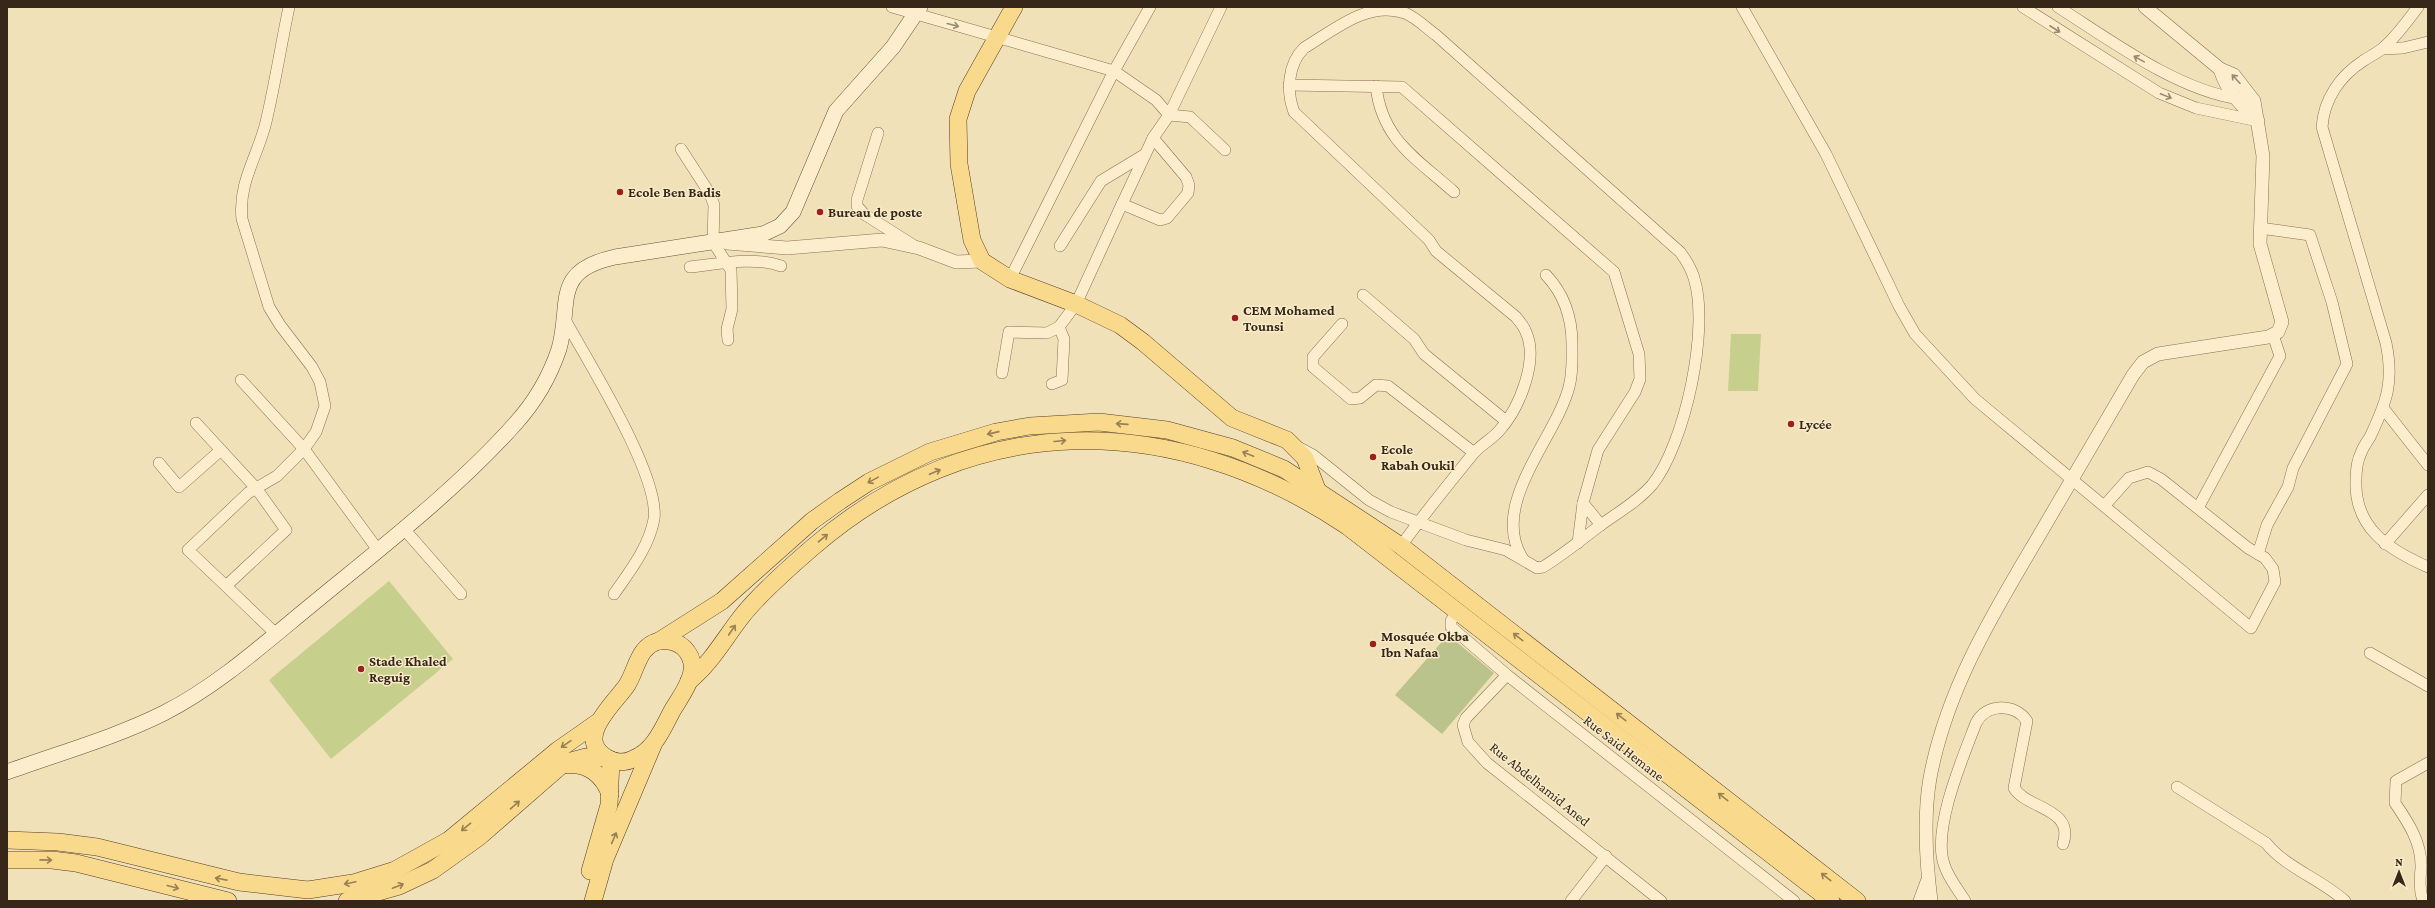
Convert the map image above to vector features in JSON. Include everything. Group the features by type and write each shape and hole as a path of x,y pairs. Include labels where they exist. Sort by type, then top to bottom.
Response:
{"main road":[{"path":"1014,7 967,91 958,119 959,164 972,240 982,261 1010,279 1076,304 1126,329 1232,418 1284,438 1291,443 1305,458 1325,511"},
{"path":"7,772 120,732 164,713 208,687 276,634 404,529 516,423 549,374 559,347 564,318 566,290 575,278 592,264 615,256 763,234 772,231 787,219 797,203 828,125 836,111 893,47 918,11"},
{"path":"716,654 704,657 697,655 690,647 689,637 722,600 812,521 868,482 930,452 996,432 1064,423 1133,425 1201,437 1233,448 1284,469 1317,489 1402,546 1857,901"},
{"path":"689,681 716,654 749,607 811,549 842,524 886,496 919,478 991,452 1017,446 1069,440 1120,441 1147,445 1190,454 1238,469 1284,489 1325,511 1457,611 1831,901"},
{"path":"1284,469 1294,456 1291,443"},
{"path":"7,840 58,842 98,848 239,882 308,890 353,883 395,870 448,840 558,750 598,722 627,684 643,650 722,600"},
{"path":"581,901 600,857 655,742 689,681 692,669 687,651 677,643 659,640"},
{"path":"593,901 610,794 608,759 596,745 598,722"},
{"path":"347,901 398,886 433,870 479,837 556,768 578,758 608,759 622,762 633,760 643,754 655,742"},
{"path":"556,768 573,765 589,769 602,779 610,794"},
{"path":"7,860 47,860 76,863 228,901"}],"street":[{"path":"276,634 188,550 248,493 277,476 304,450 322,418 324,396 312,367 280,325 269,307 242,219 241,206 246,176 266,121 289,7"},
{"path":"892,7 918,11 997,37 1114,71 1156,100 1169,115 1190,117 1225,150"},
{"path":"1010,279 1114,71 1150,7"},
{"path":"1002,373 1009,332 1047,333 1059,327 1076,304 1144,155 1153,138 1169,115 1221,7"},
{"path":"1291,443 1313,455 1369,500 1391,512 1419,521 1466,540 1506,550 1537,568 1543,567 1578,543 1636,500 1654,481 1668,455 1680,426 1690,393 1697,346 1697,298 1694,279 1689,265 1680,252 1436,35 1406,14 1393,10 1374,10 1363,7"},
{"path":"1742,7 1826,154 1899,306 1915,334 1975,399 2073,478 2104,505 2251,628 2275,582 2273,570 2265,558 2248,548 2161,479 2148,472 2129,478 2104,505"},
{"path":"2023,7 2158,93 2196,108 2258,121"},
{"path":"2058,7 2136,57 2181,81 2234,98 2254,101"},
{"path":"1931,901 1928,878 1927,815 1930,780 1946,716 1975,645 2003,593 2073,478 2132,375 2143,362 2158,354 2273,335 2280,328 2282,316 2261,249 2260,228 2263,156 2254,101 2234,75 2220,69 2145,7"},
{"path":"2418,7 2383,49 2362,61 2346,75 2332,93 2323,116 2322,127 2325,145 2386,343 2391,367 2383,408 2361,452 2356,468 2357,504 2365,522 2386,544 2428,567"},
{"path":"1374,10 1353,18 1304,48 1293,65 1289,85 1291,106 1299,119 1429,240 1436,251 1516,318 1525,330 1529,349 1529,368 1521,394 1506,421 1495,435 1473,452 1419,521 1402,546"},
{"path":"2383,49 2403,48 2428,42"},
{"path":"2220,69 2224,84 2234,98 2258,121"},
{"path":"1289,85 1402,87 1607,264 1618,280 1639,354 1640,379 1635,392 1598,450 1583,503 1578,543"},
{"path":"1376,86 1381,114 1391,133 1454,192"},
{"path":"878,133 857,200 857,206 864,214 919,248"},
{"path":"1122,204 1160,220 1167,218 1188,193 1189,185 1186,176 1153,138"},
{"path":"681,148 710,194 714,205 713,242 731,270 732,309 727,329 728,340"},
{"path":"1060,246 1101,181 1144,155"},
{"path":"2258,554 2266,525 2288,487 2293,468 2347,364 2332,302 2310,235 2260,228"},
{"path":"713,242 787,248 882,240 919,248 956,262 982,261"},
{"path":"690,267 711,262 770,262 781,266"},
{"path":"1523,559 1516,549 1513,536 1516,510 1528,470 1563,404 1572,369 1572,334 1569,314 1563,296 1546,275"},
{"path":"1363,295 1414,339 1424,354 1506,421"},
{"path":"564,318 627,433 647,476 654,498 654,518 648,538 614,594"},
{"path":"1342,324 1313,357 1313,367 1351,399 1360,398 1376,385 1388,386 1473,452"},
{"path":"1052,384 1062,380 1064,339 1059,327"},
{"path":"2198,508 2280,356 2273,335"},
{"path":"241,380 304,450 378,550"},
{"path":"2383,408 2428,465"},
{"path":"196,423 256,488 286,530 226,586"},
{"path":"158,462 179,487 221,450"},
{"path":"2386,544 2428,495"},
{"path":"1583,503 1601,525"},
{"path":"404,529 461,594"},
{"name":"Rue Said Hemane","path":"1457,611 1451,621 1451,627 1507,676 1794,901"},
{"path":"2370,653 2428,686"},
{"name":"Rue Abdelhamid Aned","path":"1507,676 1466,718 1463,725 1468,742 1487,763 1661,901"},
{"path":"1965,901 1943,863 1941,851 1943,832 1952,788 1976,723 1979,717 1990,708 1999,708 2024,715 2027,721 2014,788 2018,794 2053,813 2060,820 2065,837 2063,844"},
{"path":"2423,901 2419,876 2421,867 2419,851 2411,825 2395,803 2396,781 2428,763"},
{"path":"2177,787 2266,843 2272,851 2322,882 2345,901"},
{"path":"1571,901 1606,856"},
{"path":"1920,901 1928,878"}],"green space":[{"path":"1731,334 1761,334 1758,391 1728,391"},
{"name":"Stade Khaled Reguig","path":"389,581 453,659 331,759 269,680"},
{"path":"1448,635 1494,673 1442,734 1395,695"}],"place":[{"name":"Ecole Ben Badis","path":"620,192"},
{"name":"Bureau de poste","path":"820,212"},
{"name":"CEM Mohamed Tounsi","path":"1235,318"},
{"name":"Lycée","path":"1791,424"},
{"name":"Ecole Rabah Oukil","path":"1373,457"},
{"name":"Mosquée Okba Ibn Nafaa","path":"1373,644"},
{"name":"Stade Khaled Reguig","path":"361,669"}]}
